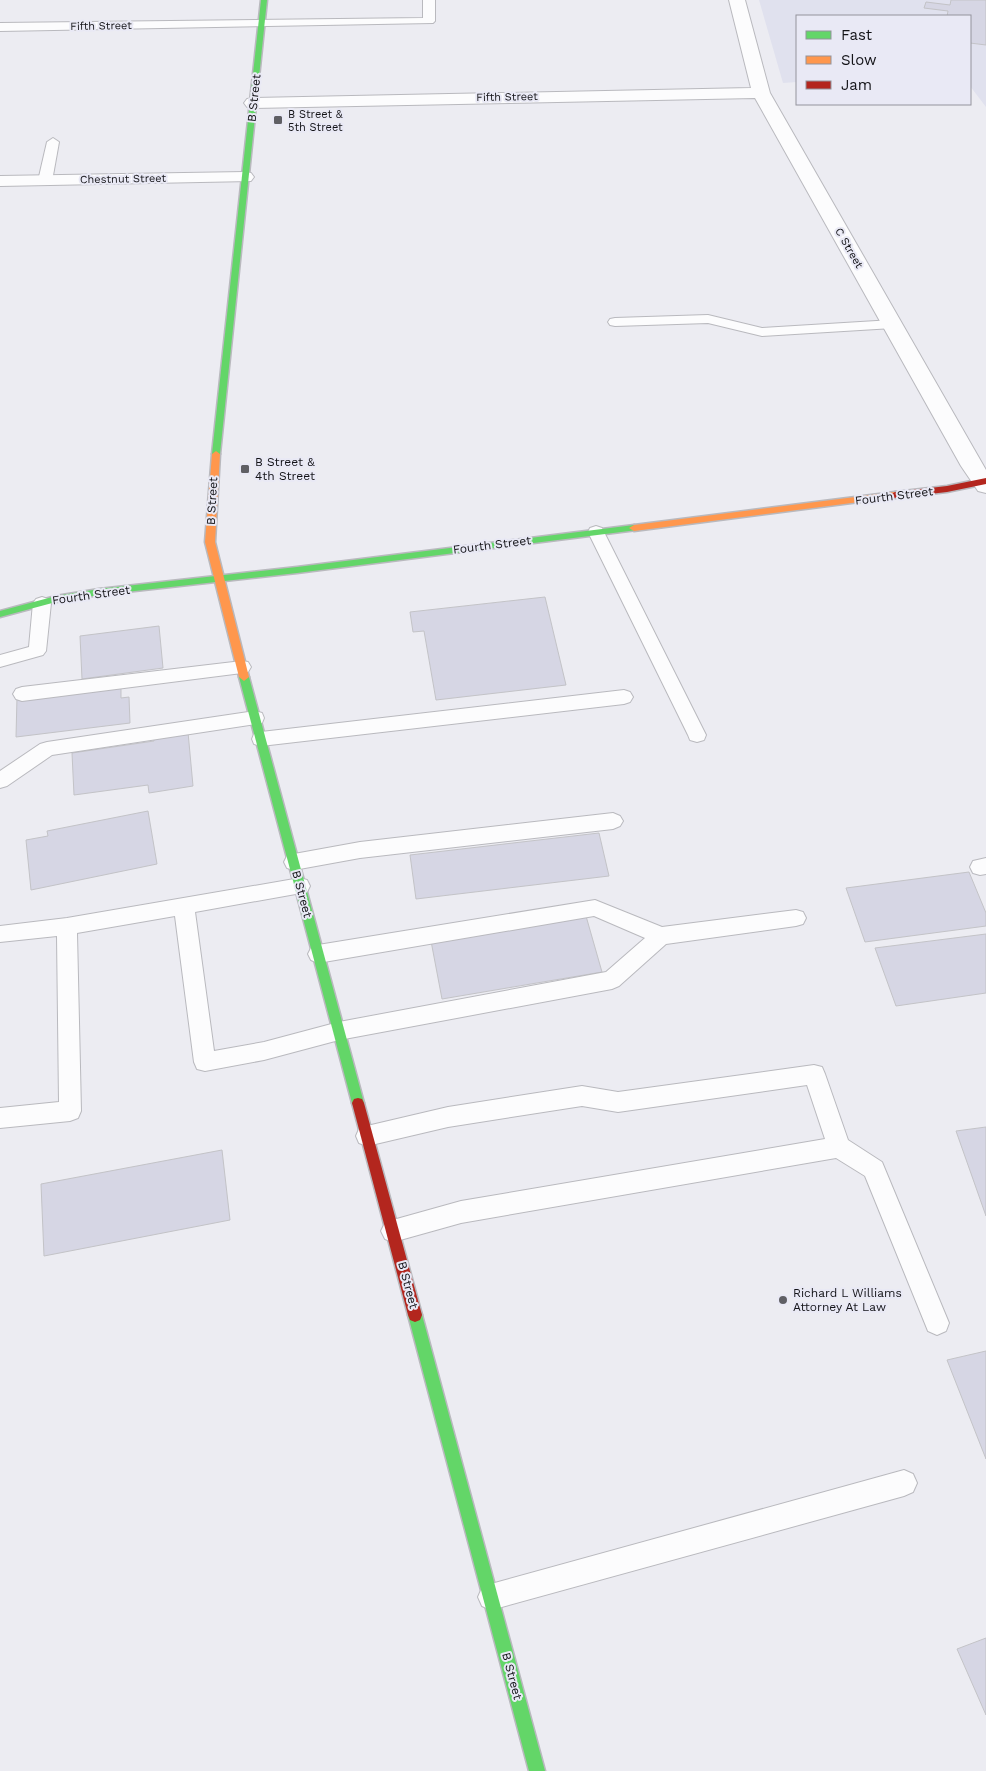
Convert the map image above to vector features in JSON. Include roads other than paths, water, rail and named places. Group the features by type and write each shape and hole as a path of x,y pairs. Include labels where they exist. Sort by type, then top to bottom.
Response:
{"street":[{"name":"B Street","path":"264,0 212,497 210,542 255,718 537,1771"},
{"name":"C Street","path":"737,0 761,93 972,466 985,483"},
{"name":"Fifth Street","path":"253,103 761,93"},
{"name":"Chestnut Street","path":"0,181 245,177"},
{"name":"Fourth Street","path":"0,614 42,603 99,592 307,569 985,483"}],"lane":[{"name":"Fifth Street","path":"0,27 429,21 429,0"},
{"path":"45,180 53,142"},
{"path":"615,322 708,319 762,332 893,324"},
{"path":"596,532 697,735"},
{"path":"0,661 37,651 42,603"},
{"path":"22,694 242,667"},
{"path":"261,739 624,696"},
{"path":"0,782 46,749 255,718"},
{"path":"294,862 360,850 613,822"},
{"path":"0,934 67,926 300,886"},
{"path":"184,905 205,1062 264,1051 339,1032 612,980 661,936"},
{"path":"318,954 595,908 661,936 796,918"},
{"path":"0,1118 70,1111 67,926"},
{"path":"367,1136 448,1117 582,1096 618,1102 814,1074 839,1147 874,1170 936,1323"},
{"path":"393,1231 461,1212 839,1147"},
{"path":"491,1597 904,1484"}],"place":[{"name":"B Street & 5th Street","path":"278,120"},
{"name":"B Street & 4th Street","path":"245,469"},
{"name":"Richard L Williams Attorney At Law","path":"783,1300"}]}
